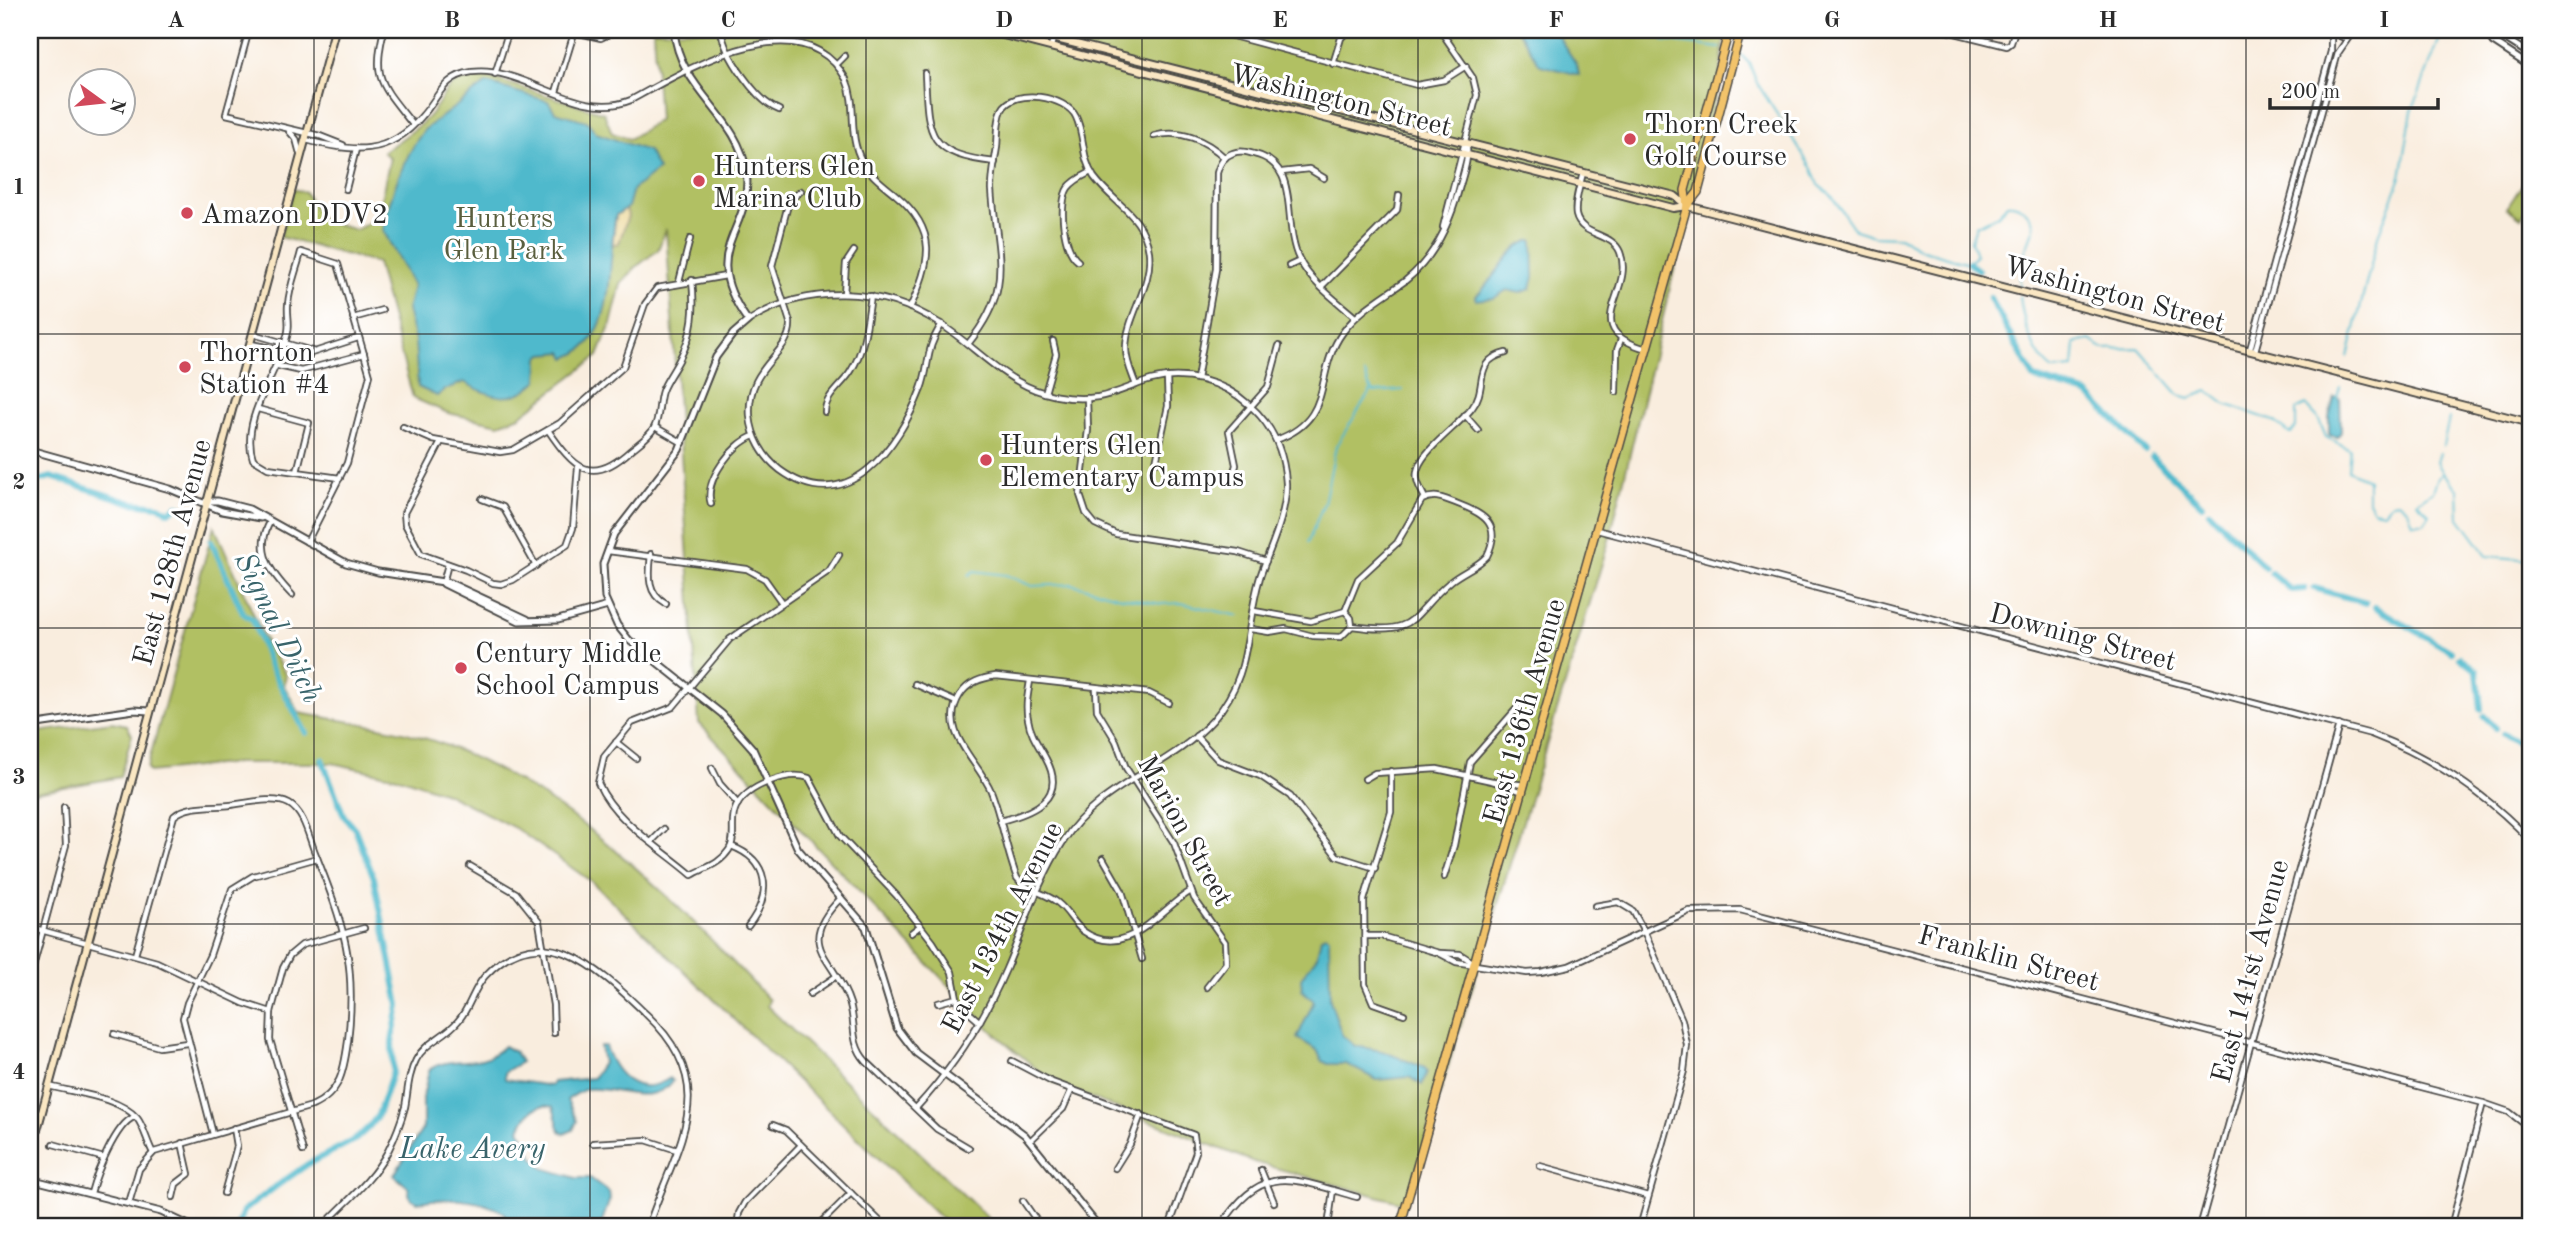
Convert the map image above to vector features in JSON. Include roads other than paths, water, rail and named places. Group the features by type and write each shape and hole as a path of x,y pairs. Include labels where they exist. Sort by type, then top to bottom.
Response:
{"main road":[{"name":"East 128th Avenue","path":"30,1156 335,30"},
{"name":"Washington Street","path":"984,30 1465,152 1673,208 1687,206 1997,284 2531,423"},
{"name":"Washington Street","path":"1021,30 1675,196 1687,206"},
{"name":"East 136th Avenue","path":"1687,206 1685,190 1729,30"},
{"name":"East 136th Avenue","path":"1400,1227 1687,206 1698,192 1741,30"}],"street":[{"path":"249,30 226,114 356,149 374,149 385,145 423,116 448,81 474,72 495,74 591,104 611,106 631,100 745,40"},
{"path":"384,30 377,58 379,78 412,125"},
{"path":"495,74 509,30"},
{"path":"556,93 575,31 601,38 618,30"},
{"path":"674,30 685,70 733,135 744,160 747,185 727,248 726,276 734,302 748,321"},
{"path":"721,30 737,67 764,102 779,110"},
{"path":"1038,34 1045,30"},
{"path":"1051,47 1055,30"},
{"path":"1210,30 1417,85 1444,80 1466,66"},
{"path":"1334,64 1341,38 1349,30"},
{"path":"1099,1227 1031,1140 916,1053 900,1034 863,922 798,849 757,756 737,727 629,640 608,606 603,579 607,551 620,523 654,486 683,443 716,357 733,334 748,321 784,303 811,296 871,296 910,308 942,324 1013,379 1045,393 1087,398 1167,377 1197,379 1220,386 1251,406 1276,440 1296,432 1314,414 1333,348 1355,317 1414,273 1433,250 1443,230 1465,152 1477,95 1475,83 1466,66 1440,30"},
{"path":"1943,30 2007,46 2011,43 2015,30"},
{"path":"2253,350 2334,65 2340,48 2349,37 2361,30"},
{"path":"2481,30 2488,34 2493,42 2531,66"},
{"path":"2253,350 2331,51 2329,31 2349,37"},
{"path":"2488,34 2498,34 2531,55"},
{"path":"798,37 820,47 836,64 849,88 854,141 863,162 912,209 924,230 928,261 910,308"},
{"path":"836,64 845,56"},
{"path":"925,73 927,118 935,138 956,155 995,162"},
{"path":"1007,91 1011,100"},
{"path":"968,344 992,308 1001,272 992,187 1000,116 1011,100 1028,96 1044,99 1065,106 1076,116 1083,154 1091,172 1134,215 1144,233 1149,256 1148,278 1127,336 1127,355 1136,385"},
{"path":"1076,116 1083,112"},
{"path":"288,131 298,142 301,160"},
{"path":"1154,135 1169,132 1198,139 1225,158"},
{"path":"346,189 356,149"},
{"path":"1197,379 1215,278 1217,173 1225,158 1235,152 1272,159 1282,172 1291,235 1300,261 1355,317"},
{"path":"1282,172 1309,169 1324,178"},
{"path":"1078,261 1069,250 1063,204 1071,184 1091,172"},
{"path":"1583,173 1576,213 1578,221 1584,228 1612,240 1622,254 1622,272 1611,316 1612,324 1621,339 1647,349"},
{"path":"801,191 789,201 772,267 790,321 788,337 761,370 751,394 750,418 754,436 773,464 801,481 833,485 862,475 888,452 915,401 924,379 930,343 942,324"},
{"path":"1322,286 1397,210 1399,195"},
{"path":"1134,215 1142,209"},
{"path":"679,282 690,239"},
{"path":"844,294 846,263 854,251"},
{"path":"307,543 340,478 347,463 370,375 338,264 301,252 287,306 289,329 278,366 266,384 249,446 253,459 268,468 340,478"},
{"path":"1289,265 1300,261"},
{"path":"403,427 441,442 507,452 548,430 623,367 649,295 657,288 679,282 726,276"},
{"path":"548,430 578,467 597,470 616,464 655,427 663,388 681,357 694,318 692,280"},
{"path":"825,412 829,398 845,381 859,357 871,296"},
{"path":"353,318 382,310"},
{"path":"253,334 313,352"},
{"path":"251,344 305,355 358,338"},
{"path":"1616,392 1617,350 1621,339"},
{"path":"1045,393 1056,354 1054,341"},
{"path":"1232,478 1236,465 1229,431 1272,378 1279,346"},
{"path":"1425,498 1417,481 1419,465 1476,402 1486,364 1492,357 1506,352"},
{"path":"278,366 301,371 364,354"},
{"path":"1157,462 1169,399 1167,377"},
{"path":"1087,398 1088,430 1080,491 1084,509 1095,524 1116,534 1238,552 1266,561"},
{"path":"258,409 309,423 297,472"},
{"path":"1465,415 1478,429"},
{"path":"655,427 683,443"},
{"path":"711,504 709,489 719,470 736,444 754,436"},
{"name":"East 134th Avenue","path":"916,1108 945,1074 980,1022 1055,854 1071,829 1093,806 1196,736 1220,712 1235,688 1245,663 1254,611 1286,491 1283,463 1276,440"},
{"path":"441,442 404,517 421,554 493,583 501,584 560,552 571,537 578,467"},
{"path":"30,450 206,501 222,511 262,518 331,557 367,570 443,583 470,591 527,619 558,620 608,606"},
{"path":"1345,611 1358,579 1397,543 1415,506 1425,498 1440,496 1482,514 1492,532 1487,556 1454,578 1421,615 1407,624 1383,630 1352,626"},
{"path":"482,499 503,507 536,566"},
{"path":"270,522 262,541 263,551 281,584 292,595"},
{"name":"Downing Street","path":"1596,530 2339,725 2395,744 2442,768 2491,802 2531,841"},
{"path":"607,551 651,554 747,569 765,579 782,603"},
{"path":"651,554 651,589 655,597 666,604"},
{"path":"839,555 832,569 730,639 670,709 632,723 601,764 598,783 611,805 692,875 716,864 731,846 734,815 738,804 752,791 795,775 812,782 840,836 920,926 949,965 956,998 963,1009 980,1022"},
{"path":"443,583 448,564"},
{"path":"1254,611 1311,621 1345,611"},
{"path":"1345,611 1351,618 1352,626"},
{"path":"1251,629 1269,632 1286,629 1312,636 1341,637 1352,626"},
{"path":"1169,703 1149,693 996,676 982,678 963,690 956,702 953,723 956,734 986,780 1017,878 1055,900 1077,926 1091,935 1111,939 1135,934 1155,922 1178,899 1191,891"},
{"path":"1000,821 1037,809 1045,801 1052,784 1052,771 1028,720 1030,681"},
{"path":"915,684 956,702"},
{"name":"Marion Street","path":"1096,689 1097,710 1132,777 1174,843 1191,891 1228,949 1224,967 1208,988"},
{"path":"1444,877 1454,845 1466,774 1476,752 1518,707"},
{"path":"30,725 134,710 149,711"},
{"name":"East 141st Avenue","path":"2200,1227 2339,725"},
{"path":"1196,736 1218,760 1260,776 1290,796 1337,856 1375,868"},
{"path":"616,742 636,758"},
{"path":"712,768 720,785 738,804"},
{"path":"1365,779 1375,773 1437,769 1524,789"},
{"path":"1391,771 1391,812 1365,895 1367,995 1376,1005 1404,1014"},
{"path":"129,1203 139,1169 153,1153 289,1113 327,1098 343,1074 353,991 344,934 317,858 294,808 276,801 192,808 178,813 171,822 135,955"},
{"path":"30,978 66,845 64,807"},
{"path":"651,842 664,829"},
{"path":"731,846 752,856 763,874 764,886 758,911 748,926"},
{"path":"213,1134 187,1043 183,1018 213,947 226,899 236,884 253,876 317,858"},
{"path":"1103,858 1122,891 1142,959"},
{"path":"470,866 522,898 542,928 553,1005 554,1033"},
{"path":"841,898 822,919 817,937 821,955 849,1002 857,1048 947,1136 969,1148"},
{"path":"1595,906 1614,902 1626,906 1636,915 1682,1020 1687,1045 1684,1071 1640,1227"},
{"name":"Franklin Street","path":"1365,936 1381,936 1440,953 1460,954 1475,963 1527,973 1569,966 1689,911 1713,908 1740,910 2483,1103 2509,1112 2531,1129"},
{"path":"911,933 920,926"},
{"path":"30,927 135,955 198,980 243,1003 271,1012"},
{"path":"303,1152 289,1113 270,1040 271,1012 283,968 293,952 309,942 364,928"},
{"path":"322,1227 366,1184 388,1151 402,1118 410,1073 422,1049 460,1020 482,978 495,966 523,951 543,948 571,955 593,967 661,1030 681,1063 689,1086 690,1111 648,1227"},
{"path":"810,994 835,976"},
{"path":"938,1003 956,998"},
{"path":"114,1034 159,1047 187,1043"},
{"path":"1012,1061 1045,1079 1186,1131 1196,1138 1196,1152 1169,1227"},
{"path":"49,1086 113,1104 135,1116 153,1153"},
{"path":"1031,1140 1063,1109 1072,1089"},
{"path":"2451,1227 2483,1103"},
{"path":"1115,1168 1130,1144 1141,1115"},
{"path":"92,1193 104,1158 127,1119 135,1116"},
{"path":"773,1125 786,1130 886,1227"},
{"path":"224,1192 237,1146 234,1128"},
{"path":"593,1143 640,1140 657,1142 677,1150"},
{"path":"173,1197 176,1184 189,1174 181,1143"},
{"path":"53,1144 104,1158"},
{"path":"737,1227 742,1207 801,1145"},
{"path":"1539,1166 1648,1196"},
{"path":"1261,1170 1274,1202"},
{"path":"1220,1227 1266,1183 1288,1178 1357,1196"},
{"path":"30,1179 129,1203 178,1218 193,1227"},
{"path":"1328,1227 1333,1190"},
{"path":"817,1227 850,1193"},
{"path":"1024,1201 1041,1227"}],"water":[{"path":"1518,30 1554,30 1577,65 1579,75 1540,65"},
{"name":"Hunters Glen Park","path":"487,83 548,101 555,112 587,121 596,133 648,151 658,170 633,189 628,207 616,215 608,296 595,334 583,348 566,358 563,352 543,354 539,358 538,380 529,388 511,396 493,395 464,382 444,390 437,396 418,387 415,341 407,310 413,286 383,230 398,178 409,153 424,130"},
{"path":"1533,240 1534,277 1531,289 1520,293 1507,290 1494,298 1476,300 1476,296 1510,255"},
{"path":"2334,397 2340,399 2341,432 2337,437 2329,435 2329,417"},
{"path":"1321,937 1329,937 1330,1000 1342,1035 1355,1046 1382,1051 1425,1068 1427,1072 1422,1085 1410,1077 1377,1080 1346,1064 1328,1064 1322,1061 1317,1050 1297,1038 1314,1001 1302,990 1301,978 1317,956"},
{"name":"Lake Avery","path":"504,1046 515,1052 521,1062 505,1072 505,1079 551,1086 553,1082 593,1078 603,1063 600,1046 605,1046 615,1067 629,1081 648,1086 670,1078 673,1081 664,1089 644,1095 598,1089 582,1091 567,1100 577,1121 573,1130 564,1134 560,1131 553,1107 542,1106 532,1110 522,1124 520,1129 533,1156 543,1168 576,1178 590,1178 609,1192 610,1199 600,1227 505,1227 505,1213 484,1204 450,1199 417,1202 410,1198 408,1187 394,1175 423,1128 423,1097 429,1070 447,1063 485,1058"}],"waterway":[{"path":"1654,30 1664,41 1720,48"},
{"path":"1697,45 1698,30"},
{"path":"2348,357 2378,236 2401,177 2412,111 2443,30"},
{"path":"1739,53 1749,63 1757,83 1812,169 1818,185 1830,194 1855,230 1874,236 1899,237 1923,250 1969,263 1976,255 1971,241 1976,226 1998,215 2007,204 2017,205 2025,211 2034,228 2020,265 2020,289"},
{"path":"1969,263 1978,270"},
{"path":"2020,295 2023,315 2034,346 2053,370 2073,368 2075,343 2091,340 2103,349 2138,348 2179,395 2190,398 2208,391 2225,404 2274,421 2290,434 2296,427 2296,410 2306,405 2318,418 2326,437 2350,449 2348,470 2368,480 2368,501 2373,510 2384,512 2391,503 2398,502 2408,510 2413,523 2424,523 2430,514 2417,502 2433,491 2438,477 2443,473 2458,489 2459,518 2487,556 2531,560"},
{"path":"1990,298 2034,378 2088,394 2145,451"},
{"path":"1365,374 1374,392 1403,390"},
{"path":"2336,400 2340,388"},
{"path":"1308,542 1324,503 1336,446 1371,390"},
{"path":"2443,446 2449,418"},
{"path":"2440,453 2437,462 2443,473"},
{"path":"2152,457 2202,505"},
{"path":"30,476 41,480 51,477 132,503 159,506 169,512 177,506 190,509"},
{"path":"2209,512 2265,567"},
{"name":"Signal Ditch","path":"211,541 243,613 253,620 269,664 306,733"},
{"path":"969,575 974,571 1006,575 1032,586 1072,584 1121,597 1162,604 1181,603 1239,616"},
{"path":"2271,573 2291,590 2305,589"},
{"path":"2314,588 2366,603"},
{"path":"2375,607 2452,652"},
{"path":"2460,657 2477,671 2481,709"},
{"path":"2484,716 2496,728"},
{"path":"2503,734 2531,750"},
{"name":"Signal Ditch","path":"237,1227 243,1211 308,1164 356,1139 369,1127 378,1115 393,1071 392,1042 399,1005 374,878 355,829 344,816 322,759"}],"place":[{"name":"Thorn Creek Golf Course","path":"1630,139"},
{"name":"Hunters Glen Marina Club","path":"699,181"},
{"name":"Amazon DDV2","path":"187,213"},
{"name":"Thornton Station #4","path":"185,367"},
{"name":"Hunters Glen Elementary Campus","path":"986,460"},
{"name":"Century Middle School Campus","path":"461,668"}]}
